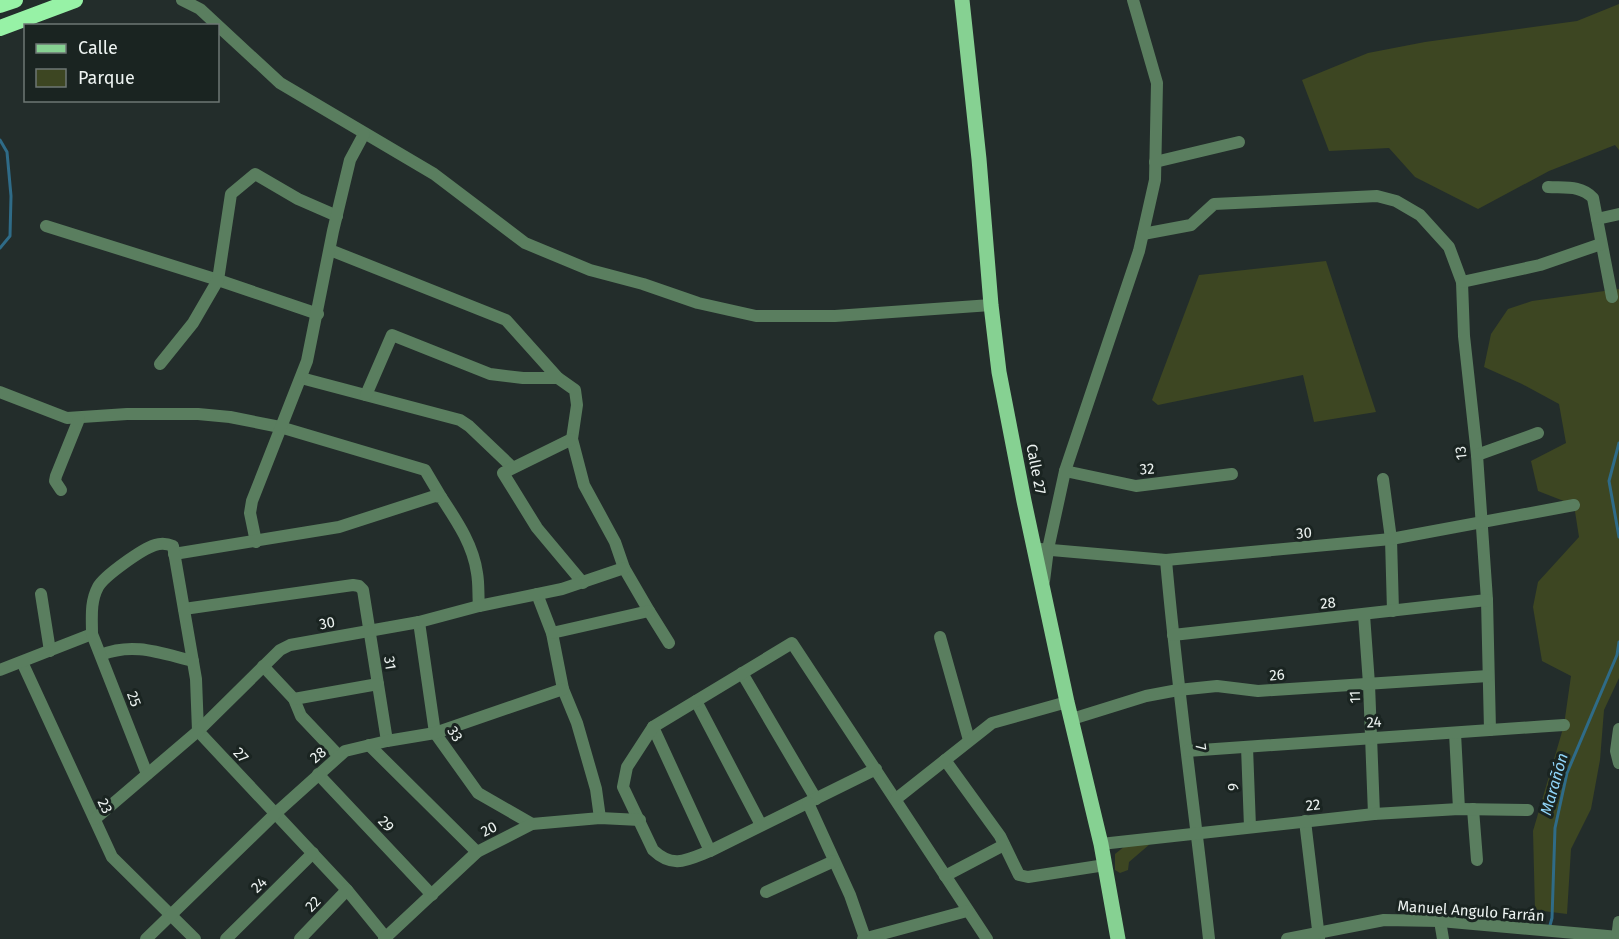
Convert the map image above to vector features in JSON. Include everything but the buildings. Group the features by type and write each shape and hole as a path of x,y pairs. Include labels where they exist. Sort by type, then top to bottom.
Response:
{"highway":[{"path":"0,5 15,0"},
{"path":"1,27 75,0"}],"main road":[{"name":"Calle 27","path":"962,0 999,372 1041,549 1043,589 1101,844 1118,939"}],"street":[{"path":"182,0 200,9 216,24"},
{"path":"1041,549 1143,234 1155,180 1157,83 1133,0"},
{"path":"219,27 280,83 434,174 525,243 590,270 643,284 698,303 756,316 835,316 991,305"},
{"path":"256,542 250,506 312,346 336,216 350,160 364,134"},
{"path":"1155,162 1239,142"},
{"path":"160,364 193,323 218,280 231,194 255,174 297,199 336,216"},
{"path":"1548,187 1579,188 1593,198 1612,297"},
{"name":"13","path":"1143,234 1191,225 1214,204 1377,196 1396,201 1420,215 1449,247 1462,282 1464,336 1477,454 1487,600 1490,730"},
{"path":"1597,219 1619,214"},
{"path":"46,226 318,314"},
{"path":"1462,282 1540,265 1600,244"},
{"path":"330,250 506,320 558,378 575,390 577,405 572,439 584,485 615,542 624,568 669,643"},
{"path":"366,394 392,335 490,374 523,378 558,378"},
{"path":"301,378 460,420 470,426 512,467"},
{"path":"0,392 67,418 127,414 198,414 230,417 280,428 424,470 460,526 472,553 477,573 479,606"},
{"path":"61,490 55,481 56,476 79,419"},
{"path":"1477,454 1538,433"},
{"path":"572,439 503,473 537,528 583,583"},
{"name":"32","path":"1065,471 1136,486 1232,474"},
{"path":"1383,479 1391,539 1393,611"},
{"path":"0,670 92,634 94,596 99,586 107,576 150,547 162,544 174,550 256,542 339,527 435,496 441,497"},
{"name":"30","path":"1041,549 1166,560 1391,539 1574,505"},
{"path":"174,550 193,660 198,731"},
{"name":"7","path":"1166,560 1178,690 1209,939"},
{"name":"30","path":"95,819 198,731 280,650 290,645 419,622 583,583 624,568"},
{"name":"31","path":"184,609 359,586 363,590 387,741"},
{"path":"41,594 50,651"},
{"path":"537,594 552,633 563,689 577,723 596,789 600,818"},
{"name":"28","path":"1173,635 1487,600"},
{"path":"552,633 649,611"},
{"name":"11","path":"1364,615 1374,814"},
{"name":"33","path":"419,622 435,733 478,793 532,824"},
{"name":"25","path":"92,634 147,774"},
{"path":"940,637 969,740"},
{"path":"876,769 710,851 688,860 671,862 661,858 652,850 624,787 627,766 653,727 792,643 876,769 896,799 987,939"},
{"path":"100,655 125,648 193,660"},
{"name":"23","path":"22,662 112,857 195,939"},
{"path":"263,666 294,699 301,716 339,756"},
{"path":"742,674 812,801 834,861 850,895 864,939 967,910"},
{"name":"26","path":"1072,719 1146,696 1178,690 1217,686 1258,691 1488,676"},
{"path":"294,699 378,684"},
{"name":"28","path":"146,939 276,813 345,751 435,733 563,689"},
{"path":"696,701 761,825"},
{"path":"896,799 992,723 1067,702"},
{"name":"24","path":"1187,751 1371,736 1564,725"},
{"path":"653,727 710,851"},
{"path":"1619,729 1616,751 1619,763"},
{"name":"27","path":"198,731 347,890 386,938"},
{"path":"1455,733 1460,809"},
{"path":"369,745 477,852"},
{"name":"9","path":"1247,747 1250,827"},
{"path":"945,760 1004,845 1019,875 1028,877 1105,865"},
{"name":"29","path":"318,774 432,895"},
{"name":"22","path":"1101,844 1374,814 1460,809 1528,810"},
{"path":"1473,809 1477,860"},
{"name":"20","path":"386,938 477,852 532,824 600,818 640,820"},
{"path":"1305,821 1318,935"},
{"path":"945,876 1004,845"},
{"name":"24","path":"226,939 313,853"},
{"path":"766,892 834,861"},
{"name":"22","path":"300,939 347,890"},
{"name":"Manuel Angulo Farrán","path":"1287,939 1318,935 1384,920 1440,921 1618,937"},
{"path":"1440,921 1443,939"},
{"path":"1618,937 1619,922"}],"green space":[{"path":"1619,4 1619,150 1615,145 1549,171 1478,209 1415,177 1389,148 1329,151 1302,80 1368,53 1425,42 1577,21"},
{"path":"1326,261 1376,412 1314,422 1303,375 1158,405 1152,400 1199,275"},
{"path":"1619,289 1619,678 1604,710 1600,760 1591,809 1571,849 1567,914 1535,910 1533,831 1564,725 1571,676 1542,661 1533,607 1538,582 1579,537 1574,505 1538,491 1531,461 1566,443 1559,404 1484,367 1491,334 1508,309 1532,301"},
{"path":"1150,844 1129,862 1128,870 1120,873 1115,870 1115,854 1125,846"}],"waterway":[{"path":"0,140 7,152 11,196 10,236 0,248"},
{"name":"Marañón","path":"1619,443 1609,481 1619,537"},
{"name":"Marañón","path":"1549,929 1552,918 1555,828 1567,773 1617,655 1619,642"}]}
